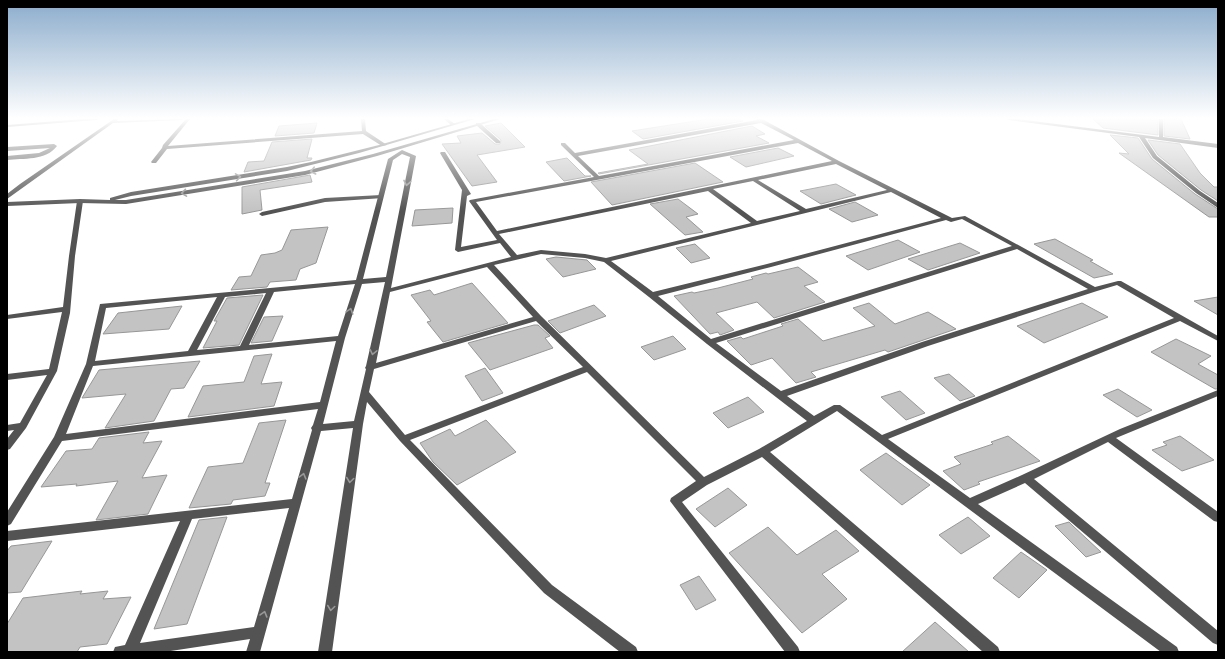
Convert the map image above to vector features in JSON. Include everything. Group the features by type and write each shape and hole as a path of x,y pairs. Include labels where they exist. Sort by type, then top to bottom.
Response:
{"street":[{"path":"7,158 43,154 50,150"},
{"path":"7,197 73,150"},
{"path":"154,162 164,150"},
{"path":"103,201 131,194 287,169 365,150"},
{"path":"253,652 316,428 324,405 341,338 359,282 391,159 402,150"},
{"path":"7,204 80,201 126,202 305,173 402,150 413,156 387,291 358,424 325,652"},
{"path":"569,150 598,178"},
{"path":"574,155 602,150"},
{"path":"472,201 751,150"},
{"path":"815,150 951,220 963,217 1094,289"},
{"path":"1150,150 1155,157 1198,192 1218,206"},
{"path":"443,153 472,201 501,241 516,258"},
{"path":"495,233 837,162"},
{"path":"753,179 804,211"},
{"path":"708,189 756,223"},
{"path":"465,190 458,250 501,241"},
{"path":"387,291 541,252 585,256 606,260 892,190"},
{"path":"262,214 325,200 381,197"},
{"path":"7,446 23,426 53,371 66,309 80,201"},
{"path":"652,295 769,266 947,218"},
{"path":"710,342 1017,247"},
{"path":"606,260 814,421"},
{"path":"489,264 538,318 703,482"},
{"path":"7,522 59,438 90,364 103,306 389,279"},
{"path":"779,395 1094,289 1118,283 1218,340"},
{"path":"243,348 272,291"},
{"path":"191,353 222,295"},
{"path":"7,317 66,309"},
{"path":"369,368 538,318"},
{"path":"880,439 1180,318"},
{"path":"90,364 341,338"},
{"path":"403,440 589,368"},
{"path":"7,377 53,371"},
{"path":"365,393 403,440 548,589 632,652"},
{"path":"968,504 1109,438 1218,393"},
{"path":"59,438 324,405"},
{"path":"793,652 675,501 703,482 763,452 837,407 1172,652"},
{"path":"316,428 358,424"},
{"path":"7,428 23,426"},
{"path":"1109,438 1218,518"},
{"path":"763,452 993,652"},
{"path":"1026,478 1218,639"},
{"path":"7,536 296,503"},
{"path":"126,652 188,516"},
{"path":"126,652 258,632"}],"building":[{"path":"269,150 309,150 307,158 312,158 311,160 244,172 248,162 264,161"},
{"path":"446,150 508,150 477,155 497,182 472,186"},
{"path":"629,150 732,150 598,173 648,164"},
{"path":"769,150 782,150 794,156 746,167 730,157"},
{"path":"1125,150 1146,150 1152,159 1195,194 1218,209 1218,217 1209,217 1119,153 1129,154"},
{"path":"1155,150 1184,150 1200,173 1214,187 1218,187 1218,201 1201,190 1158,155"},
{"path":"567,158 585,176 591,176 564,181 546,162"},
{"path":"695,163 723,182 612,205 591,182"},
{"path":"310,175 312,182 260,190 262,210 242,214 242,187"},
{"path":"836,184 856,195 821,204 800,191"},
{"path":"678,199 698,214 686,217 703,232 685,235 650,204"},
{"path":"855,202 878,215 852,222 829,209"},
{"path":"453,208 452,223 412,226 415,210"},
{"path":"328,227 316,263 300,269 296,280 270,282 267,287 231,290 239,277 251,276 261,255 275,253 282,250 291,230"},
{"path":"1055,239 1093,260 1090,261 1113,274 1094,278 1034,244"},
{"path":"898,240 920,252 868,270 846,256"},
{"path":"960,243 980,253 928,270 908,259"},
{"path":"695,244 710,258 691,263 676,248"},
{"path":"556,257 587,260 596,269 563,277 546,259"},
{"path":"798,267 818,282 804,286 825,302 774,318 757,302 716,313 734,330 720,335 718,332 710,334 674,296 718,288 753,279 751,277 766,273 768,274"},
{"path":"472,283 508,323 443,342 427,322 431,321 411,295 430,290 434,295"},
{"path":"263,295 239,345 203,348 217,321 214,321 227,298"},
{"path":"1218,297 1218,315 1194,301"},
{"path":"869,303 895,324 928,312 956,329 888,352 885,350 811,372 816,377 796,383 772,358 751,365 727,341 741,337 743,339 783,326 781,324 798,319 823,341 875,326 853,308"},
{"path":"1082,303 1108,317 1044,343 1017,326"},
{"path":"594,305 606,316 560,333 548,321"},
{"path":"182,306 169,329 103,334 118,313"},
{"path":"283,316 272,341 251,343 264,317"},
{"path":"538,325 550,336 545,338 553,348 490,370 468,343"},
{"path":"673,336 686,349 654,360 641,347"},
{"path":"1176,339 1211,356 1198,364 1218,375 1218,389 1215,389 1151,352"},
{"path":"272,354 261,384 282,382 274,406 188,417 203,386 244,382 254,356"},
{"path":"200,361 184,388 171,389 154,421 105,428 126,394 82,398 99,370"},
{"path":"485,368 503,393 482,401 465,376"},
{"path":"949,374 975,396 960,401 934,378"},
{"path":"1118,389 1152,410 1137,417 1103,395"},
{"path":"900,391 925,413 906,420 881,397"},
{"path":"748,397 764,412 728,428 713,413"},
{"path":"286,420 265,483 270,483 265,496 233,500 231,504 189,508 208,467 243,463 259,423"},
{"path":"486,420 516,452 457,485 433,462 420,443 450,429 455,436"},
{"path":"149,432 143,443 162,441 142,478 167,475 148,514 96,520 118,481 76,486 77,484 41,487 66,451 92,449 99,438"},
{"path":"1008,436 1040,461 978,482 980,484 964,490 943,471 961,464 954,457 993,444 991,442"},
{"path":"1180,436 1214,460 1182,471 1152,450 1167,445 1163,442"},
{"path":"886,453 930,485 902,505 860,470"},
{"path":"728,488 747,505 715,527 696,509"},
{"path":"227,517 187,624 154,629 199,520"},
{"path":"968,517 990,536 961,554 939,535"},
{"path":"1069,522 1101,552 1086,557 1055,526"},
{"path":"768,527 797,555 836,530 859,551 822,574 847,599 802,633 729,553"},
{"path":"52,541 21,592 7,593 7,551 11,546"},
{"path":"1021,552 1047,570 1019,598 993,578"},
{"path":"699,576 716,600 696,610 680,585"},
{"path":"82,591 80,594 108,591 103,599 131,597 107,644 80,647 77,652 7,652 7,624 23,598"},
{"path":"935,622 969,652 902,652"}]}
